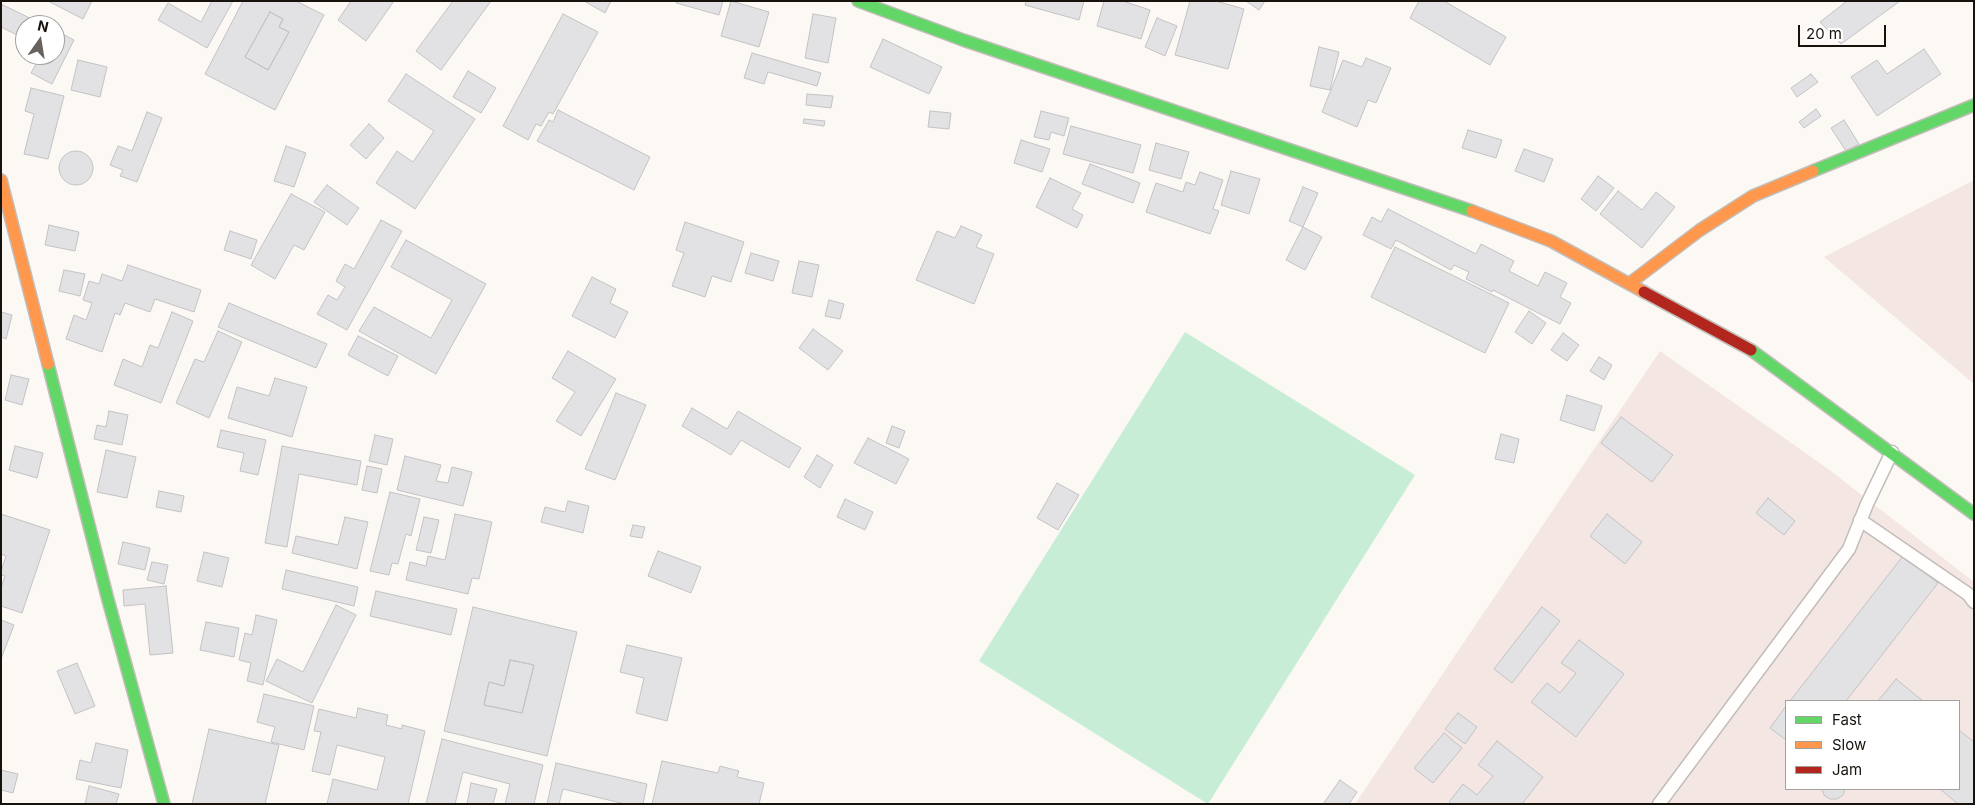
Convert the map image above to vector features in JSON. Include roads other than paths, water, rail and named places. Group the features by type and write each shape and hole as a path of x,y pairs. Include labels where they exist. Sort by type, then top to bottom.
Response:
{"main road":[{"path":"858,1 963,40 1443,200 1551,241 1750,349 1974,514"},
{"path":"1630,283 1700,230 1752,196 1974,105"},
{"path":"1,180 107,596 164,804"}],"lane":[{"path":"1659,804 1849,549 1860,520 1892,452"},
{"path":"1860,520 1968,594 1974,602"}]}
